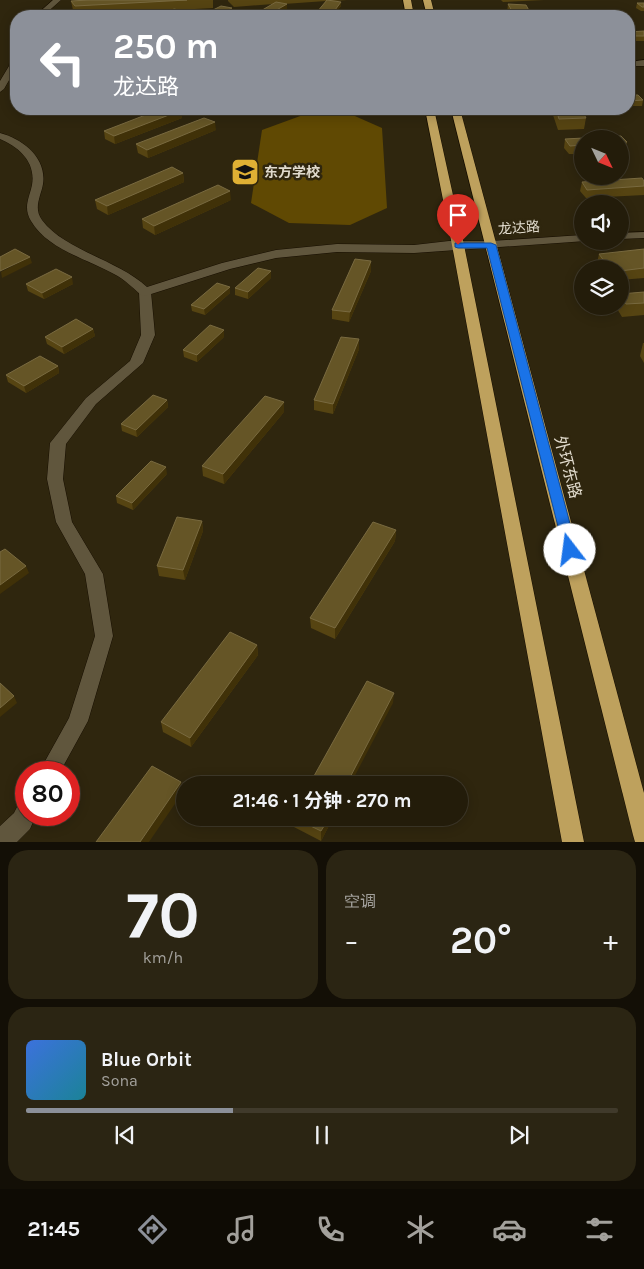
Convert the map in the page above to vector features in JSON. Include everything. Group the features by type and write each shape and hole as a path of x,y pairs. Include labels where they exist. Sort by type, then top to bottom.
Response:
{"highway":[{"path":"430,115 458,245 573,842"},
{"name":"外环东路","path":"458,115 644,835"}],"street":[{"path":"37,10 48,0"},
{"path":"46,10 57,0"},
{"path":"0,90 10,72"},
{"path":"0,101 10,87"},
{"path":"0,132 22,139 35,149 44,162 46,179 40,206 44,219 56,231 137,274 148,288 148,335 136,363 91,401 58,443 56,479 64,522 94,574 104,636 78,721 55,761"},
{"path":"0,136 15,142 27,151 36,164 38,180 31,208 36,220 47,233 148,288"},
{"path":"629,236 644,235"},
{"name":"龙达路","path":"148,288 276,254 337,248 414,249 574,240"},
{"path":"0,842 17,826"}],"shaded area":[{"path":"303,115 353,115 382,128 387,208 350,225 289,223 251,203 262,130"}],"building":[{"path":"187,0 75,6 71,1"},
{"path":"327,0 341,2 335,10 319,10"},
{"path":"276,2 287,4 276,10 262,10"},
{"path":"637,3 644,3 644,7 642,7"},
{"path":"508,4 526,5 529,10 512,10"},
{"path":"221,6 232,8 228,10 213,10"},
{"path":"644,31 644,36 635,36 635,32"},
{"path":"635,95 638,95 643,100 635,101"},
{"path":"145,115 169,115 114,136 104,131"},
{"path":"558,115 584,115 586,118 559,119"},
{"path":"204,118 215,122 147,150 136,144"},
{"path":"565,139 574,139 574,146 570,146"},
{"path":"172,167 183,173 107,206 95,200"},
{"path":"642,178 644,186 587,190 584,185 629,185 629,179"},
{"path":"218,185 230,191 154,226 142,219"},
{"path":"15,249 30,257 0,271 0,257"},
{"path":"644,249 644,268 629,270 629,260 603,260 599,254"},
{"path":"355,259 371,261 350,312 332,310"},
{"path":"258,268 271,271 248,292 235,288"},
{"path":"56,269 72,277 42,293 26,284"},
{"path":"217,283 230,287 204,309 191,305"},
{"path":"644,292 644,303 629,304 629,293"},
{"path":"76,319 93,329 62,347 45,337"},
{"path":"210,325 224,330 197,355 183,350"},
{"path":"341,337 359,339 333,404 314,400"},
{"path":"40,356 58,366 24,386 6,375"},
{"path":"153,395 167,400 136,430 121,424"},
{"path":"265,396 284,402 223,474 202,466"},
{"path":"151,461 166,467 132,503 116,496"},
{"path":"177,517 202,521 183,570 157,566"},
{"path":"373,522 396,530 335,628 310,618"},
{"path":"5,549 26,566 0,585 0,552"},
{"path":"230,632 257,645 190,738 161,722"},
{"path":"367,681 394,693 351,776 314,776"},
{"path":"0,683 14,696 0,708"},
{"path":"152,766 176,779 176,789 140,842 96,842"},
{"path":"311,826 324,826 321,831"}],"place":[{"name":"东方学校","path":"245,172"}],"route":[{"path":"458,245 491,245 570,550"}]}
